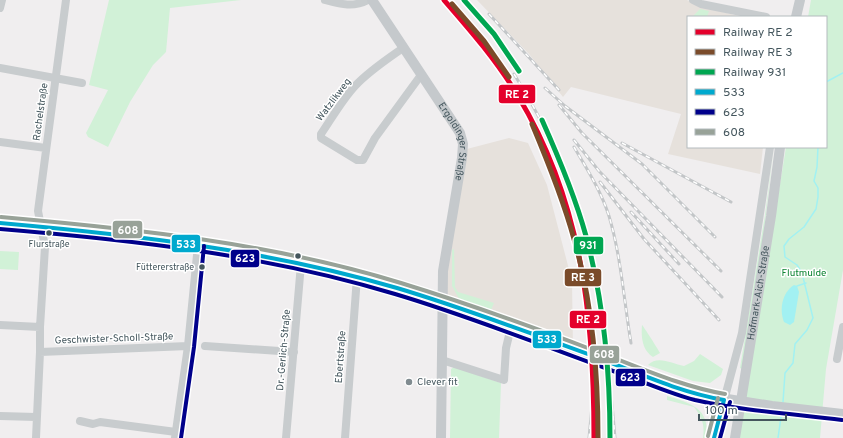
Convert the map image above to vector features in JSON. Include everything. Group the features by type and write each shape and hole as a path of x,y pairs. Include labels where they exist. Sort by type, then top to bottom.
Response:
{"main road":[{"name":"Ergoldinger Straße","path":"372,0 460,133 463,144 443,271 441,438"},
{"path":"796,16 800,0"},
{"name":"Hofmark-Aich-Straße","path":"735,438 770,224 780,148"},
{"path":"0,223 98,232 198,245 301,264 357,277 442,303 689,392 724,400 843,414"}],"street":[{"path":"0,8 2,0"},
{"name":"Rachelstraße","path":"42,226 38,218 38,211 66,0"},
{"path":"325,0 348,6 368,0"},
{"path":"694,0 701,4 761,16"},
{"name":"Watzlikweg","path":"403,48 368,74 354,88 320,137 357,160 363,160 375,138 421,75"},
{"path":"0,68 82,83"},
{"path":"0,142 46,148"},
{"name":"Hofmark-Aich-Straße","path":"714,438 742,332 770,148"},
{"path":"36,438 40,327 45,247 42,226"},
{"path":"80,422 93,424 100,422 175,435 188,346 198,245"},
{"name":"Dr.-Gerlich-Straße","path":"286,438 301,264"},
{"name":"Ebertstraße","path":"345,438 357,277"},
{"path":"0,325 40,327"},
{"path":"442,360 504,380 506,348 512,327"},
{"path":"837,359 843,327"},
{"name":"Geschwister-Scholl-Straße","path":"40,352 188,346"},
{"path":"205,346 294,352"},
{"path":"0,416 36,417"}],"shaded area":[{"path":"477,0 687,0 698,6 739,16 687,16 687,148 763,148 760,174 668,154 681,114 571,87 563,97 529,54"},
{"path":"509,138 528,143 547,185 572,281 573,349 443,304 463,150"}],"green space":[{"path":"109,0 241,0 170,8 166,52 153,65 130,102 108,147 88,137 86,133 108,90 89,85"},
{"name":"Flutmulde","path":"811,0 843,0 843,270 826,369 820,438 739,438 786,148 827,148 827,16 808,16"},
{"path":"700,9 709,11 707,16 693,16"},
{"path":"774,148 759,273 742,369 740,368 765,215"},
{"path":"454,249 455,287 458,292 494,303 491,310 461,300 458,297 452,286 452,250"},
{"path":"0,251 19,252 18,270 0,269"},
{"path":"642,325 660,353 653,357 644,347"},
{"path":"700,354 723,369 721,375 710,383 693,381 648,365 652,362 661,360 684,366 694,361"},
{"path":"454,367 501,383 499,438 450,438 451,369"},
{"path":"667,396 691,404 702,413 707,428 706,438 703,438 704,429 702,421 694,407 667,400"}],"water":[{"path":"794,285 797,286 799,292 794,322 790,325 784,322 782,307 784,297"}],"waterway":[{"path":"827,81 843,73"},
{"path":"783,402 785,373 793,363 795,344 807,330 813,318 802,273 797,265 785,257 784,246 789,239 804,227 816,209 818,188 814,181 817,167 818,148"},
{"path":"797,286 806,283"},
{"path":"778,438 782,410"}],"railway":[{"path":"489,14 559,90"},
{"path":"514,74 539,117 559,160 575,204 588,249 605,341 615,438"},
{"path":"545,88 565,106 642,164 715,237"},
{"path":"559,105 582,133 721,271"},
{"path":"574,140 599,171 722,297"},
{"path":"622,143 731,202"},
{"path":"574,147 598,189 609,216 619,263 631,343"},
{"path":"600,182 644,239 719,320"},
{"path":"631,212 679,264"},
{"path":"589,438 595,373"}],"transit line":[{"path":"444,0 483,46 510,83 540,136 557,177 570,219 580,261 587,305 591,348 594,438"},
{"path":"452,4 484,41 509,77"},
{"path":"532,124 565,210 586,288 593,338 597,388 598,438"},
{"name":"608","path":"1,217 102,227 203,240 253,248 352,269 401,283 474,307 546,332 675,381 725,394"},
{"name":"533","path":"0,223 100,233 200,246 250,254 348,275 397,288 447,304 596,357 643,376 707,397 724,400"},
{"name":"623","path":"0,229 100,238 199,251 249,259 347,280 450,312 695,400 750,410 842,420"},
{"name":"623","path":"181,438 194,347 204,246"},
{"name":"608","path":"708,436 718,398"},
{"name":"533","path":"714,438 724,400"},
{"name":"623","path":"720,438 730,402"}],"rail line":[{"name":"931","path":"464,0 494,34 519,71"},
{"name":"931","path":"542,120 572,192 582,221 592,261 602,311 605,337 609,387 610,438"}],"place":[{"name":"Flurstraße","path":"49,233"},
{"name":"Füttererstraße","path":"202,267"},
{"name":"Clever fit","path":"409,382"}]}
